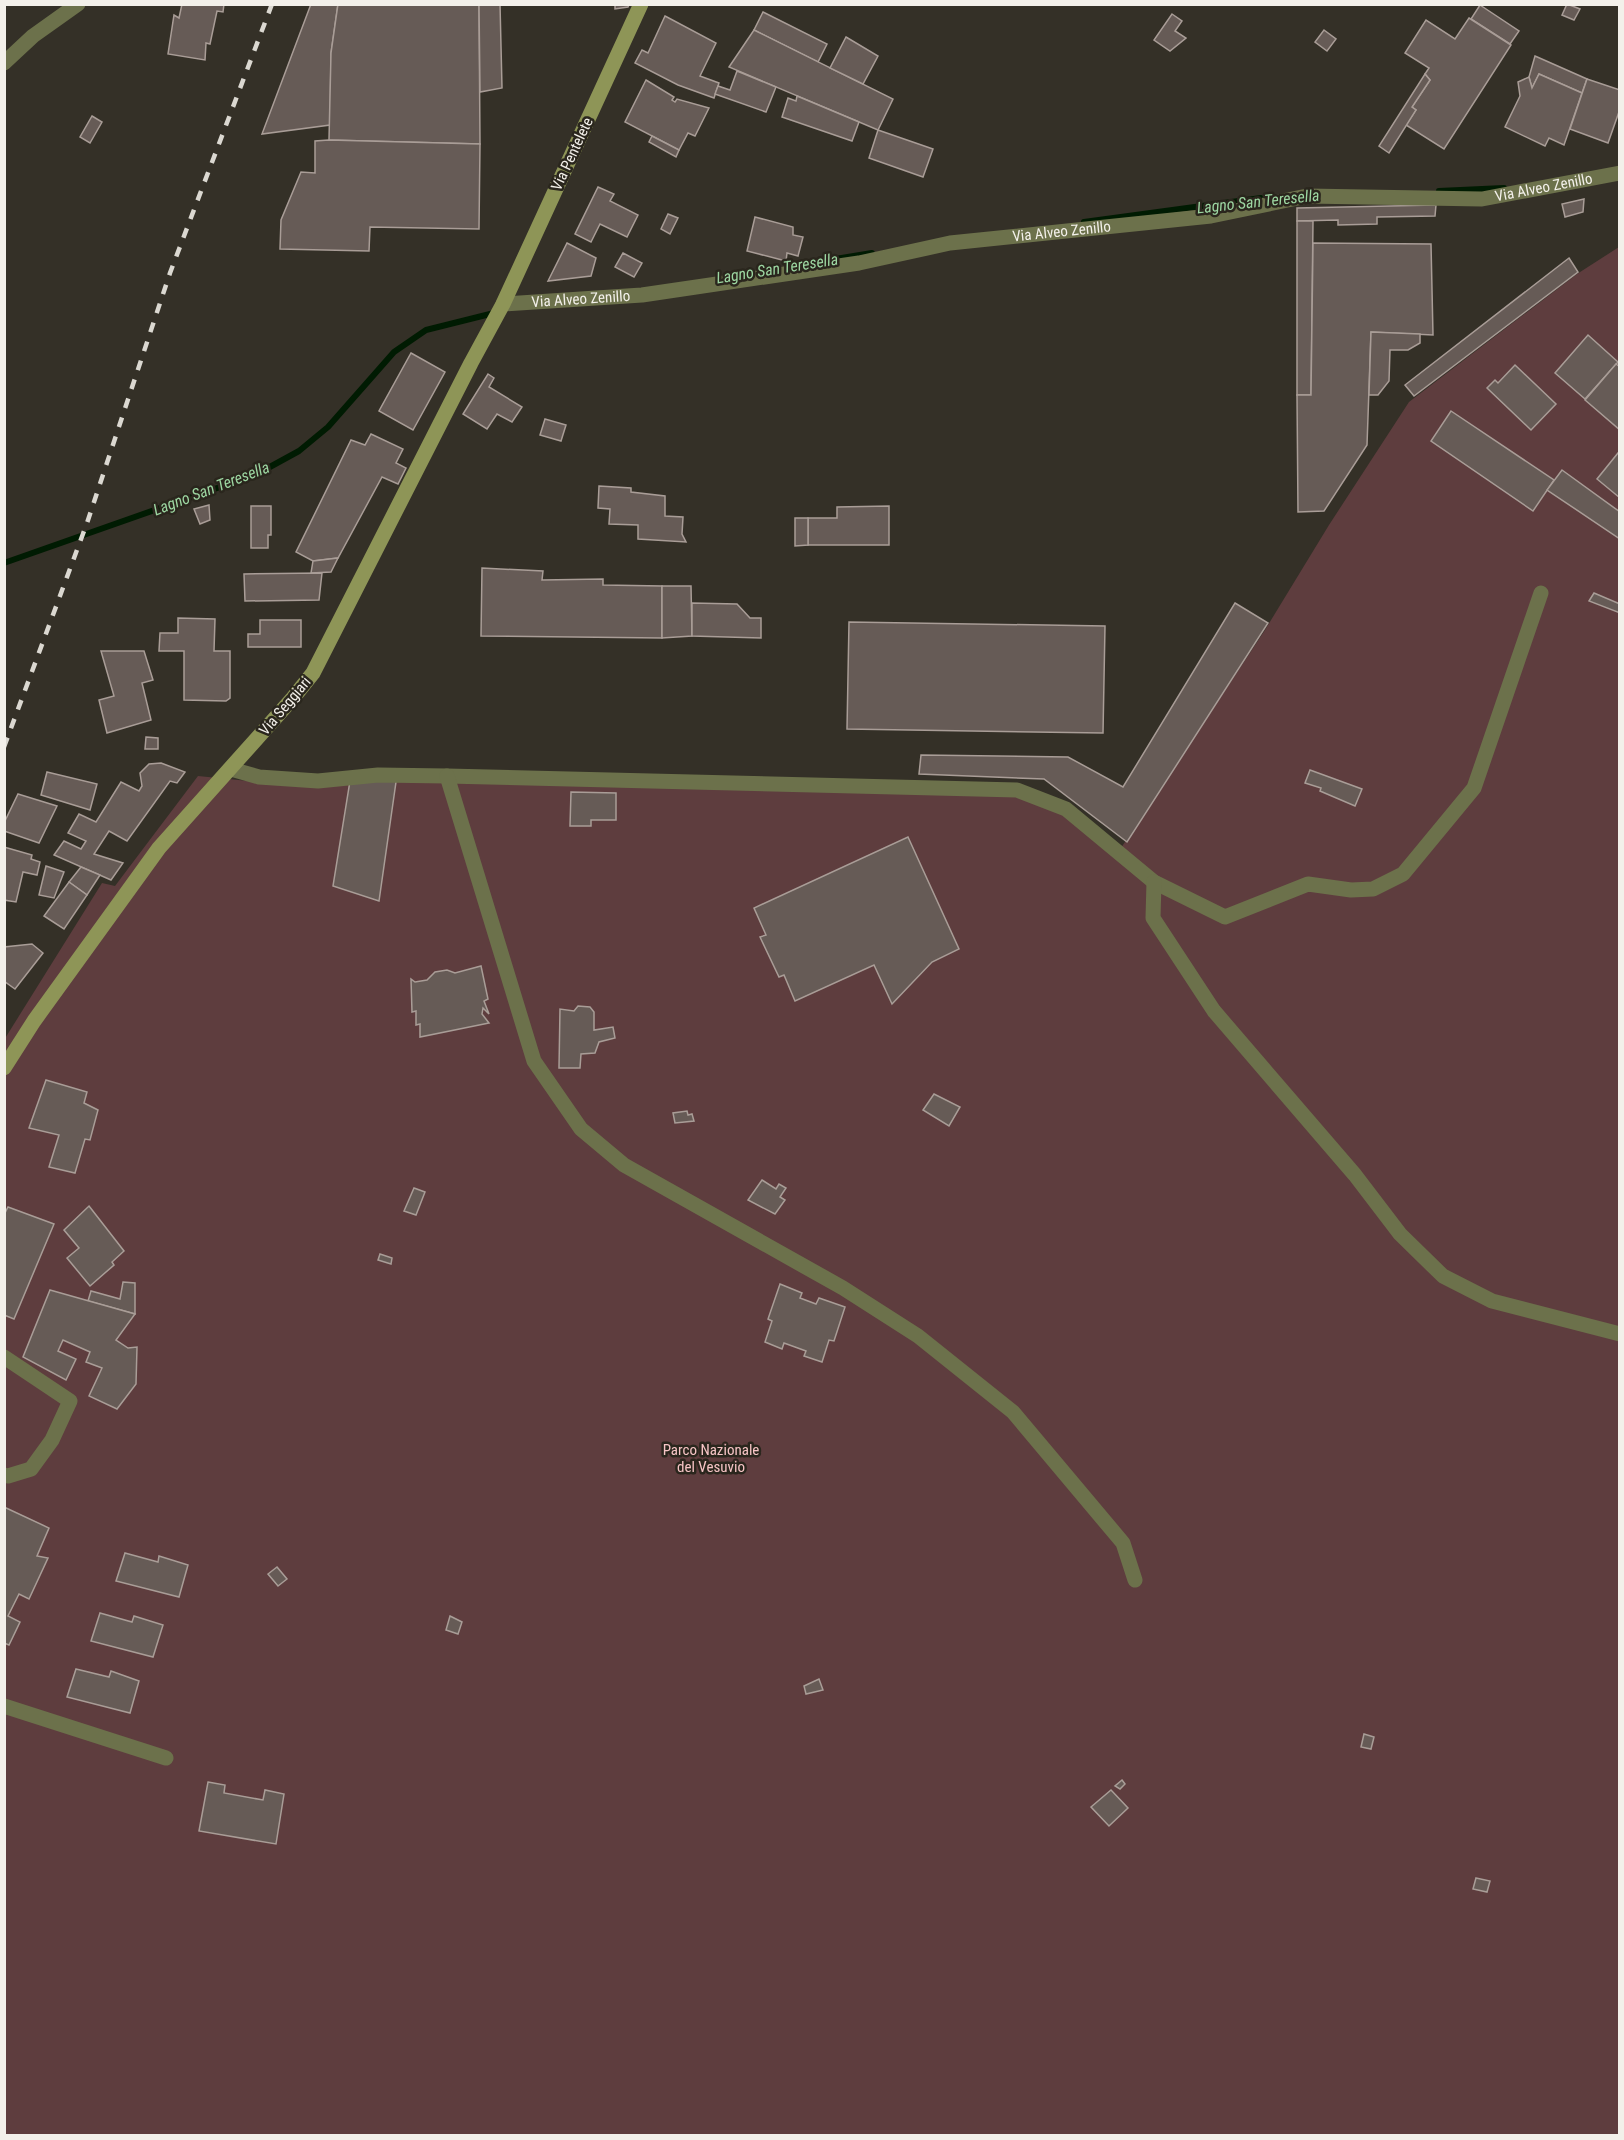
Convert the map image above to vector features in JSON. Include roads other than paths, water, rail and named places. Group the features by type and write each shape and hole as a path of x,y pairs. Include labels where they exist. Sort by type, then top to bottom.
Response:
{"main road":[{"name":"Via Pentelete","path":"503,304 641,4"},
{"name":"Via Seggiari","path":"4,1068 34,1021 159,848 231,769 313,673 503,304"}],"street":[{"path":"4,63 46,26 78,4"},
{"name":"Via Alveo Zenillo","path":"503,304 642,295 859,263 950,243 1211,216 1307,196 1482,199 1620,173"},
{"path":"231,769 259,777 318,781 378,775 1017,790 1066,809 1154,882 1225,917 1308,884 1351,890 1372,889 1403,874 1474,788 1541,593"},
{"path":"447,776 534,1061 581,1129 624,1164 843,1288 918,1336 1012,1412 1123,1543 1135,1580"},
{"path":"1154,882 1153,918 1214,1011 1355,1174 1400,1234 1443,1276 1492,1301 1620,1334"},
{"path":"4,1357 70,1401 52,1440 31,1469 8,1476 4,1474"},
{"path":"4,1706 166,1758"}],"waterway":[{"name":"Lagno San Teresella","path":"1439,191 1504,188"},
{"name":"Lagno San Teresella","path":"1084,222 1261,198"},
{"name":"Lagno San Teresella","path":"817,262 872,253"},
{"name":"Lagno San Teresella","path":"4,563 257,474 299,451 328,427 394,352 426,330 494,313"}],"railway":[{"path":"4,747 87,523 170,273 272,4"}],"park label":[{"name":"Parco Nazionale del Vesuvio","path":"711,1458"}]}
